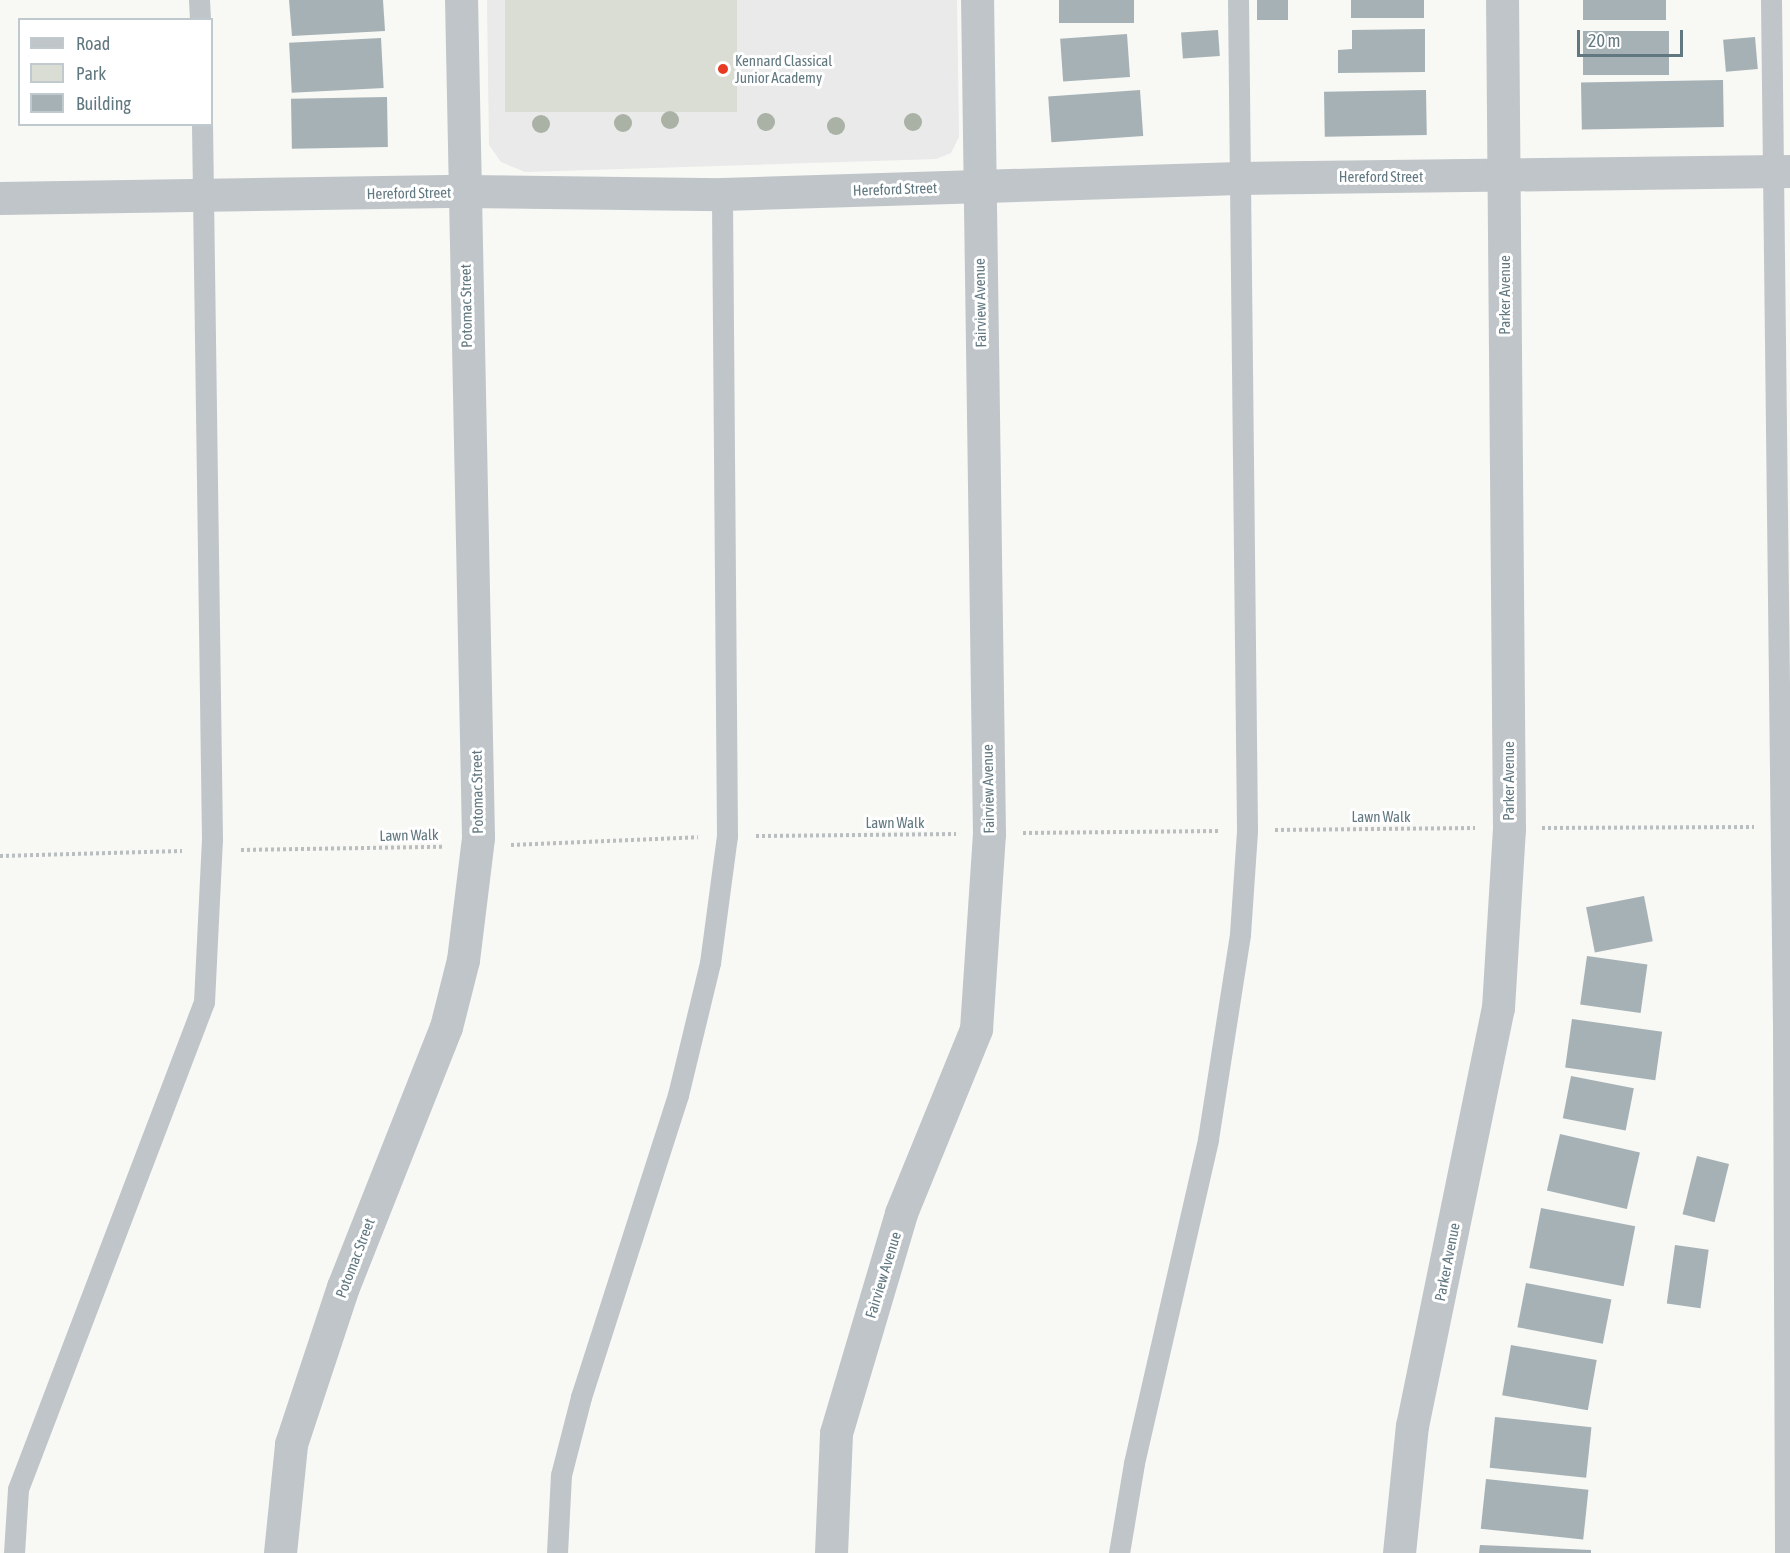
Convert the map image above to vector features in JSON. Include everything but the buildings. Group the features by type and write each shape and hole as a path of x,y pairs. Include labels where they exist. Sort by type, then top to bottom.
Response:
{"street":[{"name":"Potomac Street","path":"280,1553 291,1444 343,1287 446,1028 463,960 477,846 462,191 461,0"},
{"name":"Fairview Avenue","path":"831,1553 836,1433 902,1213 976,1029 989,834 977,0"},
{"name":"Parker Avenue","path":"1399,1553 1412,1426 1498,1008 1509,828 1502,0"},
{"name":"Hereford Street","path":"0,198 203,198 462,191 722,194 1239,178 1781,171"}],"lane":[{"path":"199,0 200,18"},
{"path":"1119,1553 1134,1463 1209,1140 1240,934 1247,830 1238,0"},
{"path":"1771,0 1781,171 1781,826 1785,1553"},
{"path":"14,1553 18,1489 204,1002 212,851 202,126"},
{"path":"557,1553 561,1475 581,1397 678,1095 710,963 727,836 722,194"}],"path":[{"name":"Lawn Walk","path":"0,856 477,846 727,836 1781,826"}],"shaded area":[{"name":"Kennard Classical Junior Academy","path":"487,0 957,0 959,137 951,153 936,159 525,172 501,162 489,145"}],"green space":[{"path":"505,0 737,0 737,112 505,112"}],"place":[{"name":"Kennard Classical Junior Academy","path":"723,69"}]}
